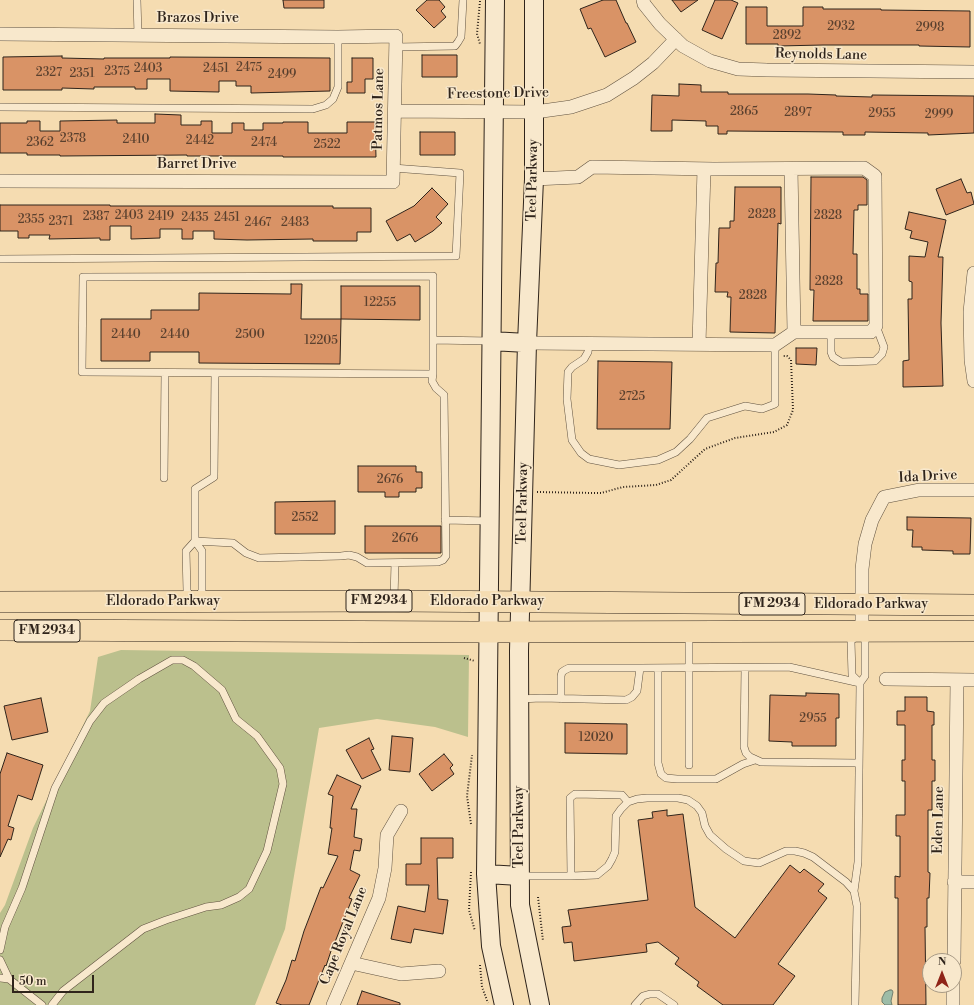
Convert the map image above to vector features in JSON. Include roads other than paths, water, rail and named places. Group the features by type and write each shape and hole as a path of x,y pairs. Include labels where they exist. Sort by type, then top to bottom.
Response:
{"main road":[{"path":"495,0 486,874 491,946 504,1005"},
{"name":"Teel Parkway","path":"534,0 534,180 527,343 520,632 520,905 540,1005"},
{"path":"491,341 527,343"},
{"name":"Eldorado Parkway","path":"0,602 394,601 974,605"},
{"path":"194,602 194,631"},
{"name":"Eldorado Parkway","path":"0,630 488,632 974,631"},
{"path":"486,874 520,876"}],"street":[{"name":"Reynolds Lane","path":"643,0 660,24 683,46 710,61 738,69 974,72"},
{"name":"Brazos Drive","path":"0,34 338,37 396,42"},
{"name":"Freestone Drive","path":"395,111 534,112 571,107 607,95 634,78 653,63 676,40"},
{"name":"Patmos Lane","path":"393,182 396,42"},
{"path":"527,343 775,345 794,332 871,332 876,326 875,176 864,168 704,169 592,167 578,177 534,180"},
{"path":"699,344 704,169"},
{"path":"791,169 794,332"},
{"name":"Barret Drive","path":"0,181 393,182"},
{"path":"974,273 970,312 970,360 974,381"},
{"name":"Ida Drive","path":"862,605 862,569 865,544 872,520 884,497 919,490 974,490"},
{"path":"862,605 862,631"},
{"path":"886,679 974,680"},
{"name":"Eden Lane","path":"954,953 957,680"},
{"name":"Cape Royal Lane","path":"333,1005 380,898 385,868 387,835 400,811"},
{"path":"954,882 974,882"},
{"path":"351,963 401,974 439,971"},
{"path":"953,993 953,1005"}],"lane":[{"path":"137,0 138,35"},
{"path":"396,42 455,46 461,37 463,0"},
{"path":"0,107 313,109 326,105 333,99 338,87 338,37"},
{"path":"0,259 456,256 460,173 393,168"},
{"path":"195,541 233,543 246,553 259,558 349,555 357,556 367,563 438,562 443,560 446,556 444,395 433,384 433,374 433,340 433,276 83,277 82,372 433,374"},
{"path":"831,332 831,352 833,357 841,362 875,362 882,354 884,347 876,326"},
{"path":"433,340 491,341"},
{"path":"589,344 588,352 584,359 572,367 568,372 567,399 572,440 581,453 589,458 619,465 658,460 676,452 690,439 707,418 744,406 762,410 775,404 775,345"},
{"path":"164,478 165,373"},
{"path":"195,541 186,551 187,591 194,602 202,591 202,551 195,541 195,489 214,477 215,373"},
{"path":"445,520 489,521"},
{"path":"394,601 395,563"},
{"path":"689,631 689,765"},
{"path":"855,1005 857,906 854,891 858,862 860,683 865,676 865,639 862,631 851,640 852,676 860,683"},
{"path":"0,950 5,927 22,888 55,788 90,721 104,703 139,679 172,660 184,660 194,666 222,690 236,719 246,729 257,736 280,768 283,784 267,851 249,889 239,897 221,905 173,918 143,929 63,991 52,1005"},
{"path":"561,699 562,672 569,668 789,667 860,683"},
{"path":"519,699 541,698 626,700 632,697 637,691 640,668"},
{"path":"658,668 658,763 661,774 666,778 716,779 743,764 755,760"},
{"path":"745,668 744,747 746,753 755,760 761,762 859,763"},
{"path":"571,876 570,798 575,794 622,795 628,802"},
{"path":"520,876 597,875 608,866 615,852 616,816 628,802 647,798 678,798 688,800 697,806 702,813 710,835 726,849 744,861 758,864 786,851 804,853 813,857 846,882 854,891"},
{"path":"0,960 9,979 42,1005"},
{"path":"0,978 9,979"},
{"path":"635,1005 643,996 658,994 674,1005"}]}
